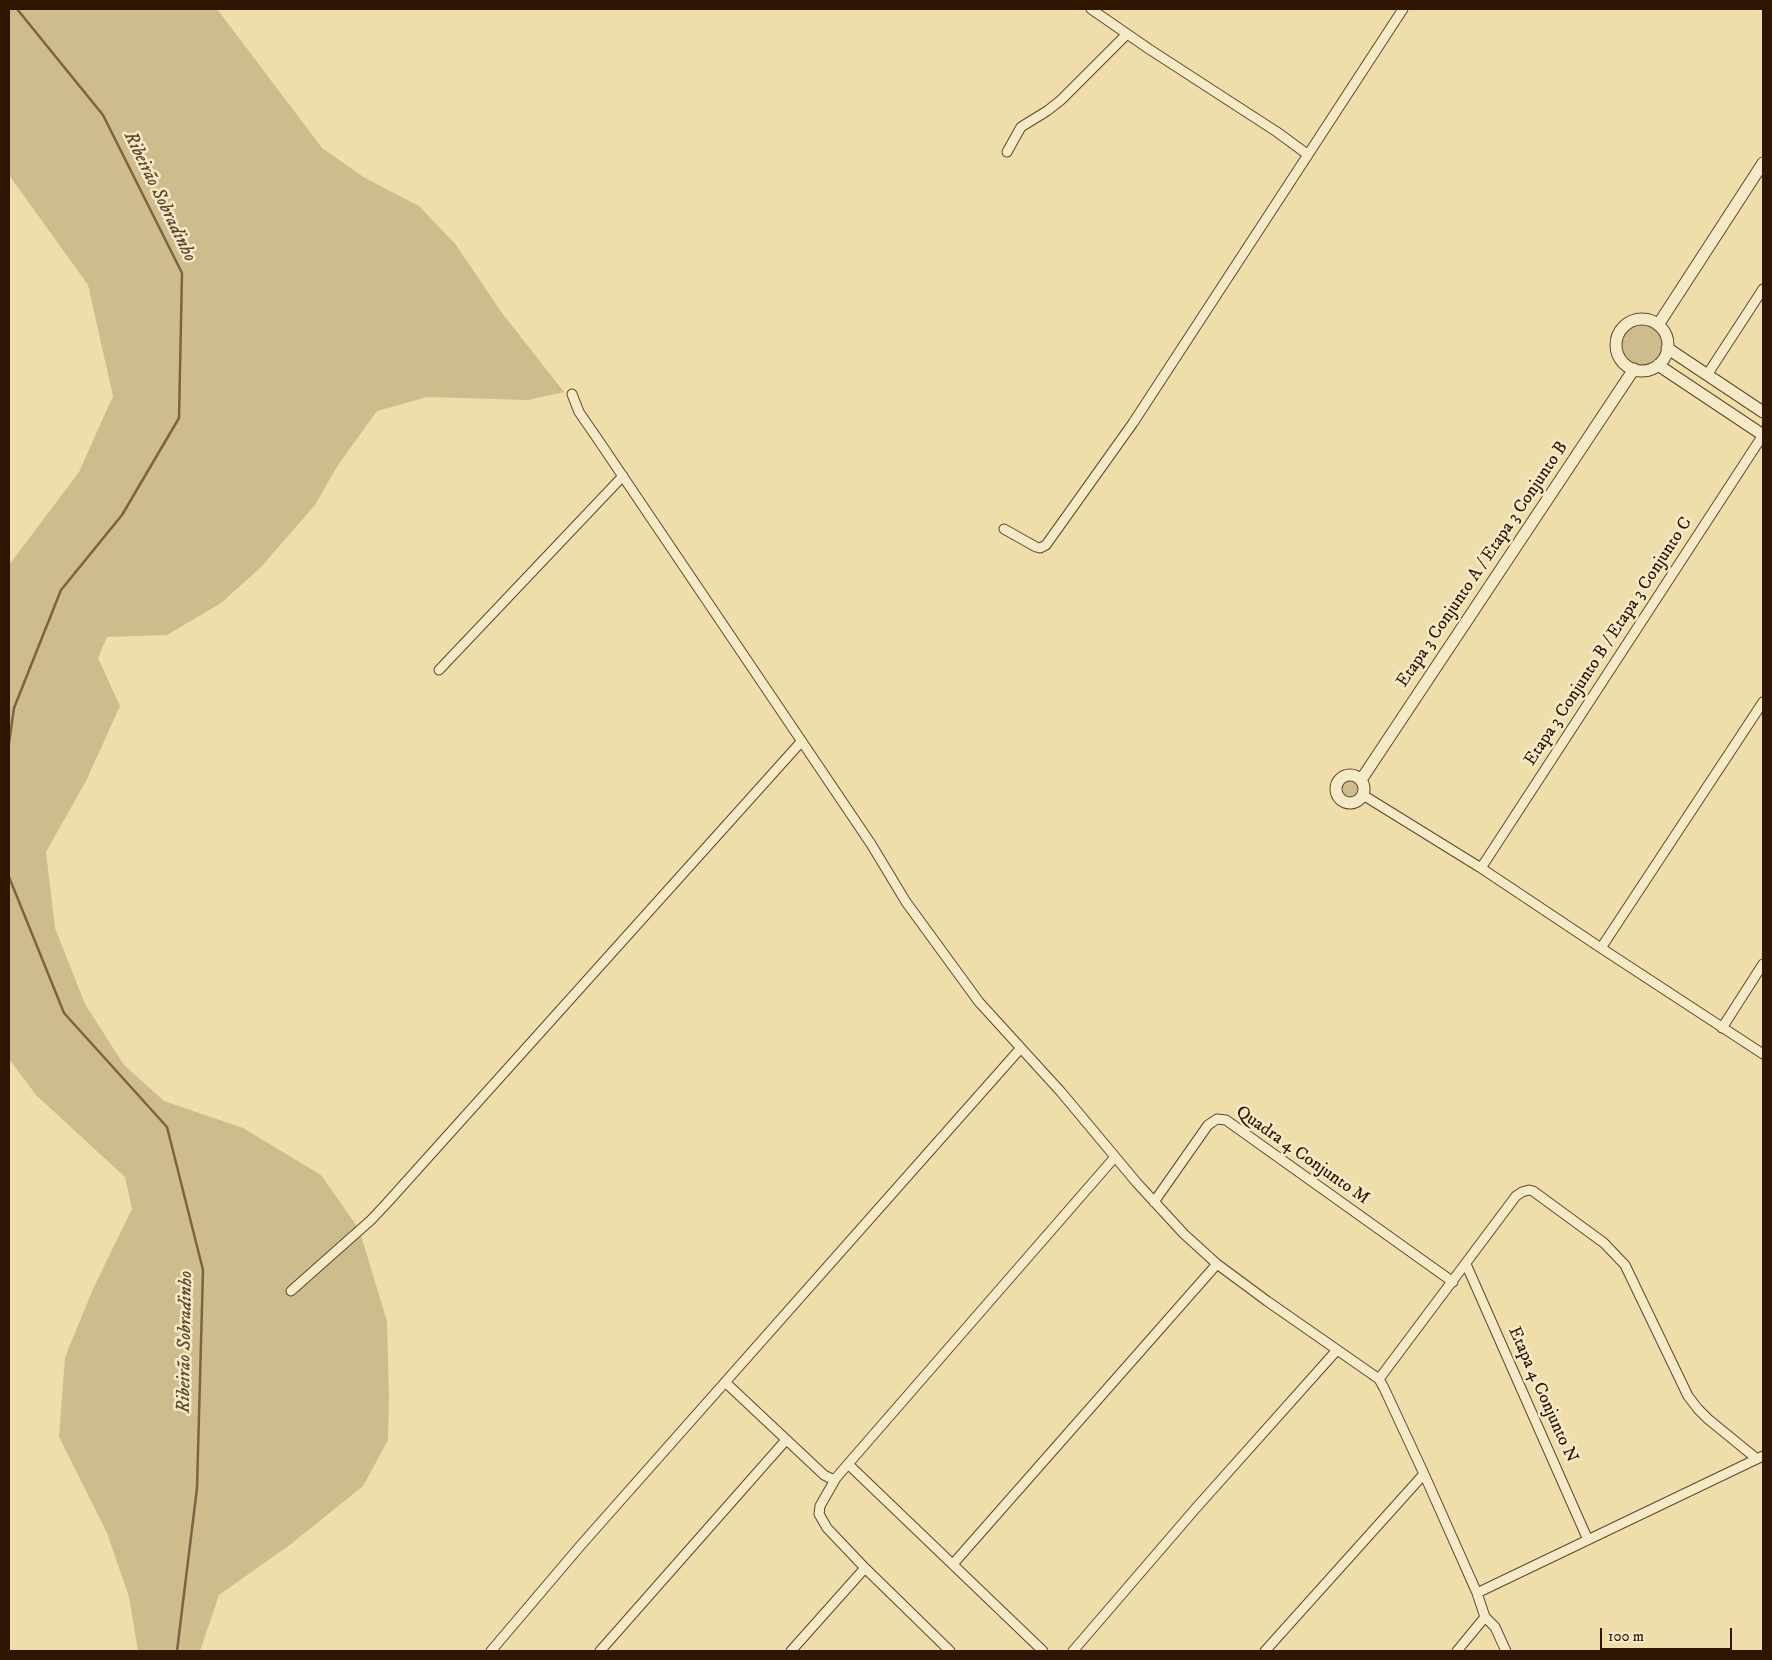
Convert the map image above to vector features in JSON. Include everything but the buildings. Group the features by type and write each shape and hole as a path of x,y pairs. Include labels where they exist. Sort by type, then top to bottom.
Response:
{"street":[{"path":"1091,9 1277,132 1307,154"},
{"path":"1004,529 1036,547 1040,548 1046,545 1133,422 1403,9"},
{"path":"1007,152 1021,127 1061,100 1127,34"},
{"path":"1658,325 1763,163"},
{"path":"1706,375 1763,289"},
{"path":"1646,319 1658,325 1666,335 1667,348 1664,357 1658,365 1646,370 1634,369 1628,366 1619,357 1616,344 1619,332 1623,327 1634,320 1646,319"},
{"path":"1667,348 1763,412"},
{"path":"1658,365 1763,435"},
{"name":"Etapa 3 Conjunto A / Etapa 3 Conjunto B","path":"1361,780 1634,369"},
{"path":"572,394 579,412 871,844 906,902 979,1002 1068,1100 1115,1158 1184,1234 1217,1264 1379,1379 1424,1474 1477,1593 1485,1617 1495,1627 1506,1651"},
{"name":"Etapa 3 Conjunto B / Etapa 3 Conjunto C","path":"1481,868 1763,435"},
{"path":"439,670 623,476"},
{"path":"1601,948 1763,702"},
{"path":"291,1292 371,1220 387,1203 801,742"},
{"path":"1345,775 1357,776 1364,785 1363,796 1355,803 1339,799 1336,788 1340,778 1345,775"},
{"path":"1363,796 1481,868 1763,1054"},
{"path":"1722,1028 1763,964"},
{"path":"491,1651 581,1545 1020,1048"},
{"name":"Quadra 4 Conjunto M","path":"1154,1202 1208,1126 1217,1119 1226,1120 1453,1282"},
{"path":"950,1651 827,1528 819,1514 821,1502 836,1478 1115,1158"},
{"path":"1379,1379 1516,1196 1525,1190 1533,1191 1604,1243 1625,1265 1688,1396 1708,1419 1760,1457 1477,1593"},
{"path":"953,1564 1217,1264"},
{"name":"Etapa 4 Conjunto N","path":"1466,1264 1588,1540"},
{"path":"1073,1651 1196,1508 1338,1350"},
{"path":"724,1382 824,1475 832,1479 836,1478"},
{"path":"600,1651 786,1440"},
{"path":"848,1464 1043,1651"},
{"path":"1264,1651 1424,1474"},
{"path":"791,1651 865,1568"},
{"path":"1457,1651 1485,1617"}],"shaded area":[{"path":"9,9 217,9 322,148 365,178 419,206 456,245 502,313 564,392 528,400 427,397 377,411 338,465 315,505 261,567 221,603 167,635 107,637 98,658 120,706 86,781 46,852 55,928 85,1004 124,1065 164,1101 243,1128 321,1175 359,1229 387,1321 388,1440 363,1486 291,1544 219,1595 200,1651 138,1651 129,1597 107,1533 59,1437 65,1357 93,1289 132,1209 125,1177 36,1095 9,1059 9,565 79,472 113,396 88,285 9,175"},
{"path":"1642,324 1657,330 1663,345 1657,360 1642,366 1627,360 1621,345 1627,330"},
{"path":"1350,777 1358,781 1362,789 1358,797 1350,801 1342,797 1338,789 1342,781"}],"waterway":[{"name":"Ribeirão Sobradinho","path":"9,743 14,708 61,590 122,515 179,418 182,273 103,115 17,9"},
{"name":"Ribeirão Sobradinho","path":"9,877 64,1013 167,1127 203,1270 197,1488 177,1651"}]}
